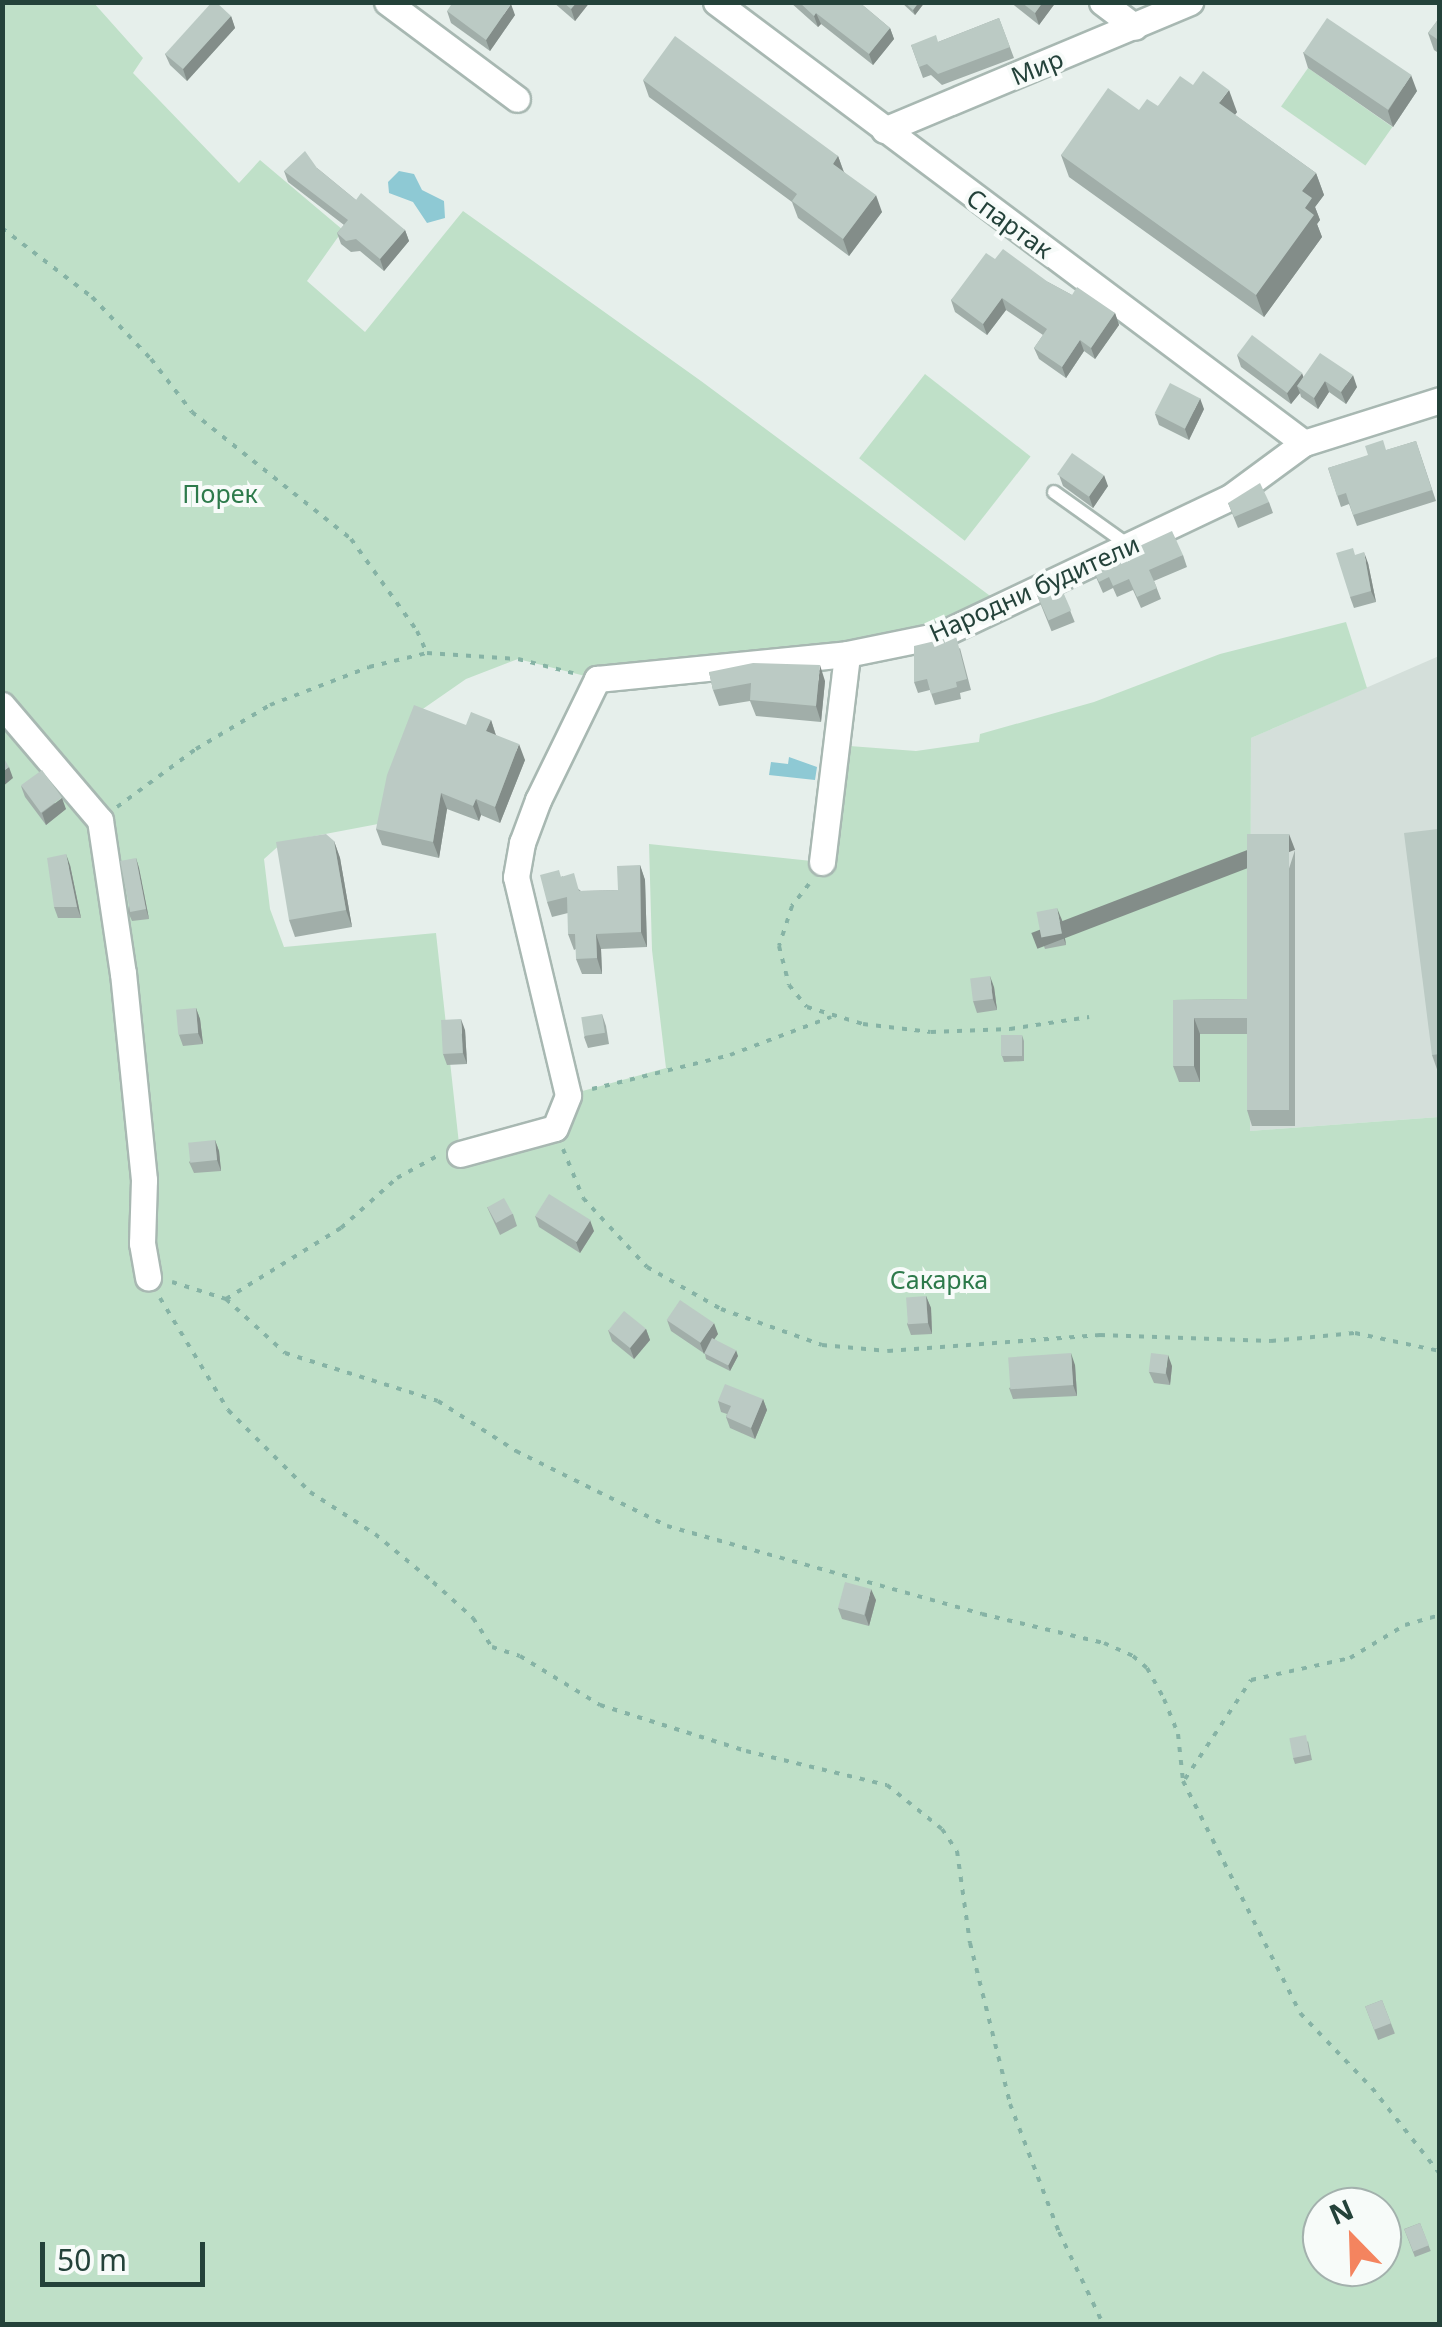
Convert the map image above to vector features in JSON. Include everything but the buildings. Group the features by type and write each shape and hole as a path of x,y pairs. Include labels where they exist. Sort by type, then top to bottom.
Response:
{"street":[{"path":"387,2 517,100"},
{"name":"Спартак","path":"716,2 1304,442"},
{"path":"1102,2 1135,27"},
{"name":"Мир","path":"884,130 1190,2"},
{"name":"Народни будители","path":"597,679 846,654 940,634 1228,498 1304,442 1440,400"},
{"path":"822,862 846,654"},
{"path":"460,1154 555,1128 568,1095 516,877 538,800 597,679"},
{"path":"2,705 100,820 125,992 144,1180 142,1242 148,1277"}],"lane":[{"path":"1054,492 1130,546"}],"path":[{"path":"2,228 92,297 150,359 192,412 351,539 417,631 427,652"},
{"path":"100,820 196,749 270,705 369,667 427,652 518,659 597,679"},
{"path":"822,862 792,906 780,946 789,985 807,1006 863,1024 931,1032 1010,1029 1089,1017"},
{"path":"568,1095 730,1055 834,1016"},
{"path":"555,1128 583,1198 647,1267 721,1309 822,1345 888,1351 1100,1335 1272,1341 1355,1333 1440,1351"},
{"path":"226,1300 342,1228 397,1178 436,1155 460,1154"},
{"path":"148,1277 226,1300 285,1353 438,1401 516,1451 668,1526 982,1614 1104,1643 1133,1656 1148,1668 1178,1734 1184,1781 1300,2014 1372,2088 1440,2174"},
{"path":"148,1277 228,1410 310,1492 375,1534 433,1582 472,1618 492,1646 520,1656 600,1705 746,1751 887,1785 942,1830 957,1850 970,1944 1010,2104 1059,2232 1103,2324"},
{"path":"1184,1781 1251,1680 1350,1658 1405,1625 1440,1615"}],"shaded area":[{"path":"1439,656 1439,1117 1250,1131 1251,738"}],"green space":[{"path":"93,2 143,58 133,73 239,183 260,160 343,230 307,281 365,332 463,211 701,381 1001,604 940,635 597,679 518,659 466,679 417,713 378,824 283,842 264,859 270,909 284,947 436,933 460,1153 555,1128 568,1095 666,1068 652,950 649,844 821,862 836,745 916,751 979,742 980,734 1094,702 1220,654 1346,622 1367,688 1251,738 1250,1131 1439,1117 1440,2324 3,2324 2,3"},
{"path":"1308,68 1392,127 1365,166 1281,107"},
{"path":"925,374 1031,456 965,541 859,458"}],"water":[{"path":"399,171 414,174 422,190 444,201 445,218 427,223 413,202 389,193 388,182"},
{"path":"789,757 817,767 815,780 769,775 771,762 788,764"}],"park label":[{"name":"Порек","path":"220,493"},
{"name":"Сакарка","path":"939,1279"}]}
